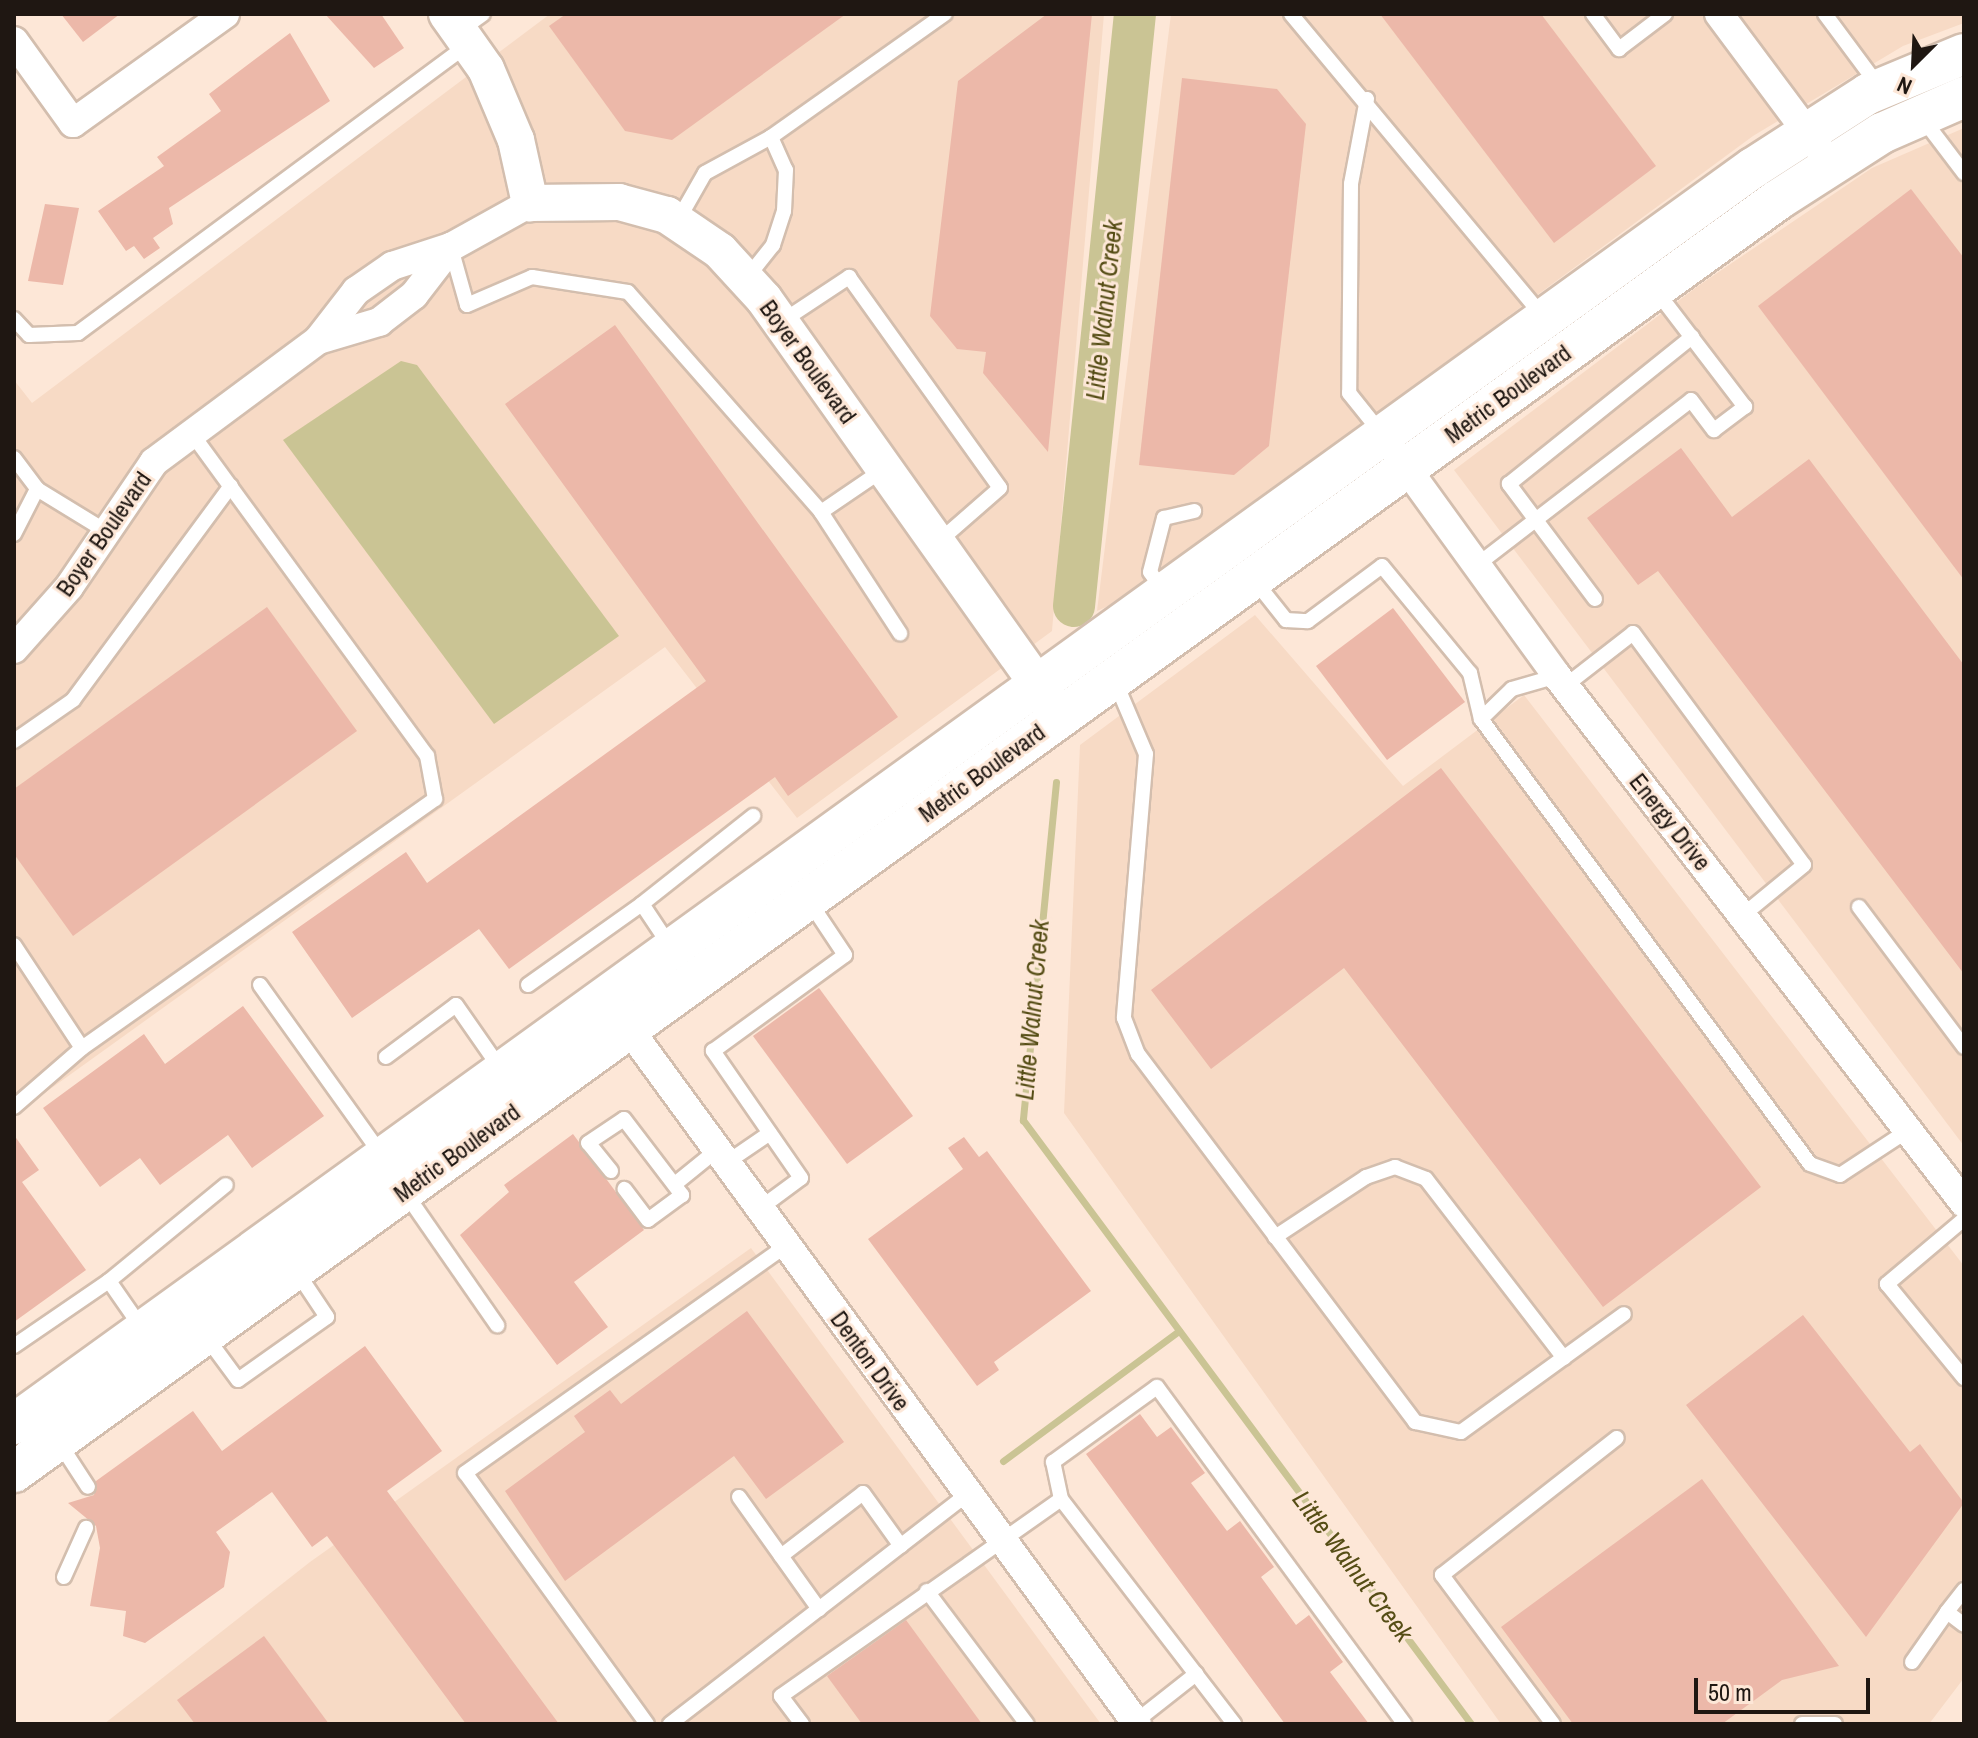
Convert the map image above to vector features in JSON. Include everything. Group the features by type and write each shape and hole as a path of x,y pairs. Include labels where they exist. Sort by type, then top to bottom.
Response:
{"main road":[{"name":"Metric Boulevard","path":"1103,663 1166,593 1630,256 1809,130 1891,83 1964,54"},
{"path":"1891,83 1919,115"},
{"name":"Metric Boulevard","path":"14,1472 404,1191 617,1013 673,949 1103,663 1254,579 1829,164 1919,115 1964,97"},
{"path":"1630,256 1655,288"},
{"name":"Metric Boulevard","path":"14,1424 502,1072 617,1013 808,899 1050,701"}],"street":[{"path":"14,41 73,123 225,14"},
{"path":"1719,14 1809,130 1829,164"},
{"path":"464,26 516,140 530,203"},
{"name":"Boyer Boulevard","path":"14,649 69,587 104,530 154,462 318,340 356,291 392,266 451,247 530,203 619,202 677,222 745,279 781,323 1050,701"},
{"name":"Boyer Boulevard","path":"318,340 379,322 414,295 451,247"},
{"name":"Energy Drive","path":"1383,435 1561,681 1964,1203"},
{"name":"Denton Drive","path":"617,1013 1136,1723"}],"lane":[{"path":"677,222 705,173 771,137 945,14"},
{"path":"1291,14 1367,99 1544,318"},
{"path":"1593,14 1619,49 1665,14"},
{"path":"1825,14 1891,83"},
{"path":"14,319 29,335 78,333 464,26"},
{"path":"1367,99 1351,184 1349,393 1383,435"},
{"path":"1919,115 1964,173"},
{"path":"745,279 773,245 784,211 786,170 771,137"},
{"path":"451,247 467,305 532,277 628,292 821,512 900,633"},
{"path":"781,323 849,277 1000,488 937,542"},
{"path":"1477,565 1535,517 1691,400 1714,430 1745,407 1655,288"},
{"path":"1595,599 1509,484 1692,337"},
{"path":"14,1107 82,1048 435,799 427,756 191,432"},
{"path":"14,458 37,489 104,530"},
{"path":"821,512 884,469"},
{"path":"14,741 73,700 231,486"},
{"path":"14,534 37,489"},
{"path":"1166,593 1150,572 1164,518 1194,511"},
{"path":"1254,579 1286,620 1308,621 1382,566 1470,673 1481,719 1810,1164 1840,1175 1907,1131"},
{"path":"1481,719 1512,689 1561,681 1633,633 1804,865 1742,916"},
{"path":"1103,663 1146,754 1124,1018 1138,1054 1415,1422 1461,1432 1624,1314"},
{"path":"528,985 642,904 753,816"},
{"path":"759,1209 801,1178 713,1051 845,955 808,899"},
{"path":"642,904 673,949"},
{"path":"1859,907 1964,1047"},
{"path":"14,945 82,1048"},
{"path":"260,985 383,1157"},
{"path":"386,1057 456,1005 502,1072"},
{"path":"611,1171 588,1143 624,1119 682,1195 648,1220 625,1189"},
{"path":"675,1184 770,1133"},
{"path":"1275,1237 1366,1177 1395,1167 1426,1179 1564,1358"},
{"path":"14,1346 109,1281 226,1185"},
{"path":"404,1191 497,1325"},
{"path":"1962,1371 1887,1284 1964,1219"},
{"path":"647,1724 465,1473 786,1246"},
{"path":"204,1334 238,1380 327,1317 295,1269"},
{"path":"109,1281 143,1330"},
{"path":"1234,1724 1061,1499 1053,1462 1157,1387 1405,1724"},
{"path":"1553,1724 1442,1575 1617,1438"},
{"path":"57,1441 88,1487"},
{"path":"781,1556 863,1493 901,1546"},
{"path":"670,1724 968,1494"},
{"path":"739,1497 819,1609"},
{"path":"802,1724 781,1696 999,1538 1061,1499"},
{"path":"64,1577 86,1528"},
{"path":"1912,1662 1964,1590"},
{"path":"927,1591 1027,1724"},
{"path":"1947,1612 1964,1625"},
{"path":"1136,1723 1196,1674"},
{"path":"1802,1724 1835,1724"}],"shaded area":[{"path":"550,14 1104,14 1052,631 797,818 665,647 14,1115 14,380 32,403"},
{"path":"1171,14 1964,14 1964,23 1903,46 1753,136 1126,598 1097,611"},
{"path":"1964,128 1964,1146 1454,470 1698,286 1872,168"},
{"path":"401,361 417,365 619,636 494,724 283,440"},
{"path":"1255,615 1403,786 1524,695 1964,1266 1964,1678 1929,1724 1501,1724 1064,1113 1080,745"},
{"path":"751,1248 1101,1724 104,1724 310,1562"}],"building":[{"path":"61,14 120,14 83,42"},
{"path":"325,14 381,14 404,48 374,68"},
{"path":"566,14 846,14 672,140 625,131 549,26"},
{"path":"1047,14 1092,14 1048,452 983,373 986,352 957,349 930,316 958,81"},
{"path":"1380,14 1541,14 1656,166 1554,243"},
{"path":"290,33 330,101 169,208 173,224 153,238 160,248 144,259 134,246 126,251 98,211 164,166 157,157 221,111 209,94"},
{"path":"1182,78 1277,89 1306,124 1269,446 1234,475 1139,465"},
{"path":"1911,189 1964,258 1964,580 1758,306"},
{"path":"45,204 79,208 63,285 28,281"},
{"path":"615,325 898,717 788,796 775,777 509,969 479,929 352,1018 292,932 406,852 427,883 706,681 505,404"},
{"path":"1681,448 1732,517 1809,459 1964,665 1964,974 1658,571 1638,585 1587,518"},
{"path":"267,607 357,731 73,936 14,854 14,789"},
{"path":"1393,608 1465,702 1387,760 1316,666"},
{"path":"1441,768 1761,1187 1603,1307 1344,968 1211,1069 1151,990"},
{"path":"819,988 913,1116 847,1164 753,1036"},
{"path":"243,1006 324,1116 252,1168 228,1135 160,1185 140,1158 100,1187 43,1108 144,1034 165,1064"},
{"path":"573,1134 644,1230 574,1282 608,1327 557,1365 460,1235 509,1192 504,1185"},
{"path":"14,1135 39,1170 22,1182 86,1270 14,1322"},
{"path":"964,1137 979,1157 987,1151 1091,1291 994,1362 999,1370 977,1386 868,1239 963,1169 948,1148"},
{"path":"747,1311 844,1442 766,1499 734,1456 565,1581 505,1491 585,1432 574,1416 610,1390 621,1404"},
{"path":"1803,1315 1910,1452 1920,1444 1964,1503 1866,1637 1686,1405"},
{"path":"365,1346 442,1451 387,1491 559,1724 466,1724 327,1536 312,1547 272,1492 216,1532 230,1552 224,1587 145,1643 123,1636 126,1611 90,1606 100,1548 96,1526 68,1503 94,1495 96,1481 193,1411 222,1451"},
{"path":"1140,1414 1157,1437 1171,1427 1205,1473 1191,1483 1227,1531 1240,1521 1274,1567 1261,1577 1296,1625 1309,1615 1343,1662 1330,1672 1369,1724 1285,1724 1086,1454"},
{"path":"1702,1479 1839,1666 1782,1680 1722,1724 1573,1724 1501,1627"},
{"path":"906,1620 982,1724 862,1724 827,1676"},
{"path":"264,1636 329,1724 195,1724 177,1700"}],"waterway":[{"name":"Little Walnut Creek","path":"1074,606 1135,14"},
{"name":"Little Walnut Creek","path":"1056,782 1023,1120 1471,1724"},
{"name":"Little Walnut Creek","path":"1003,1461 1179,1331"}]}
